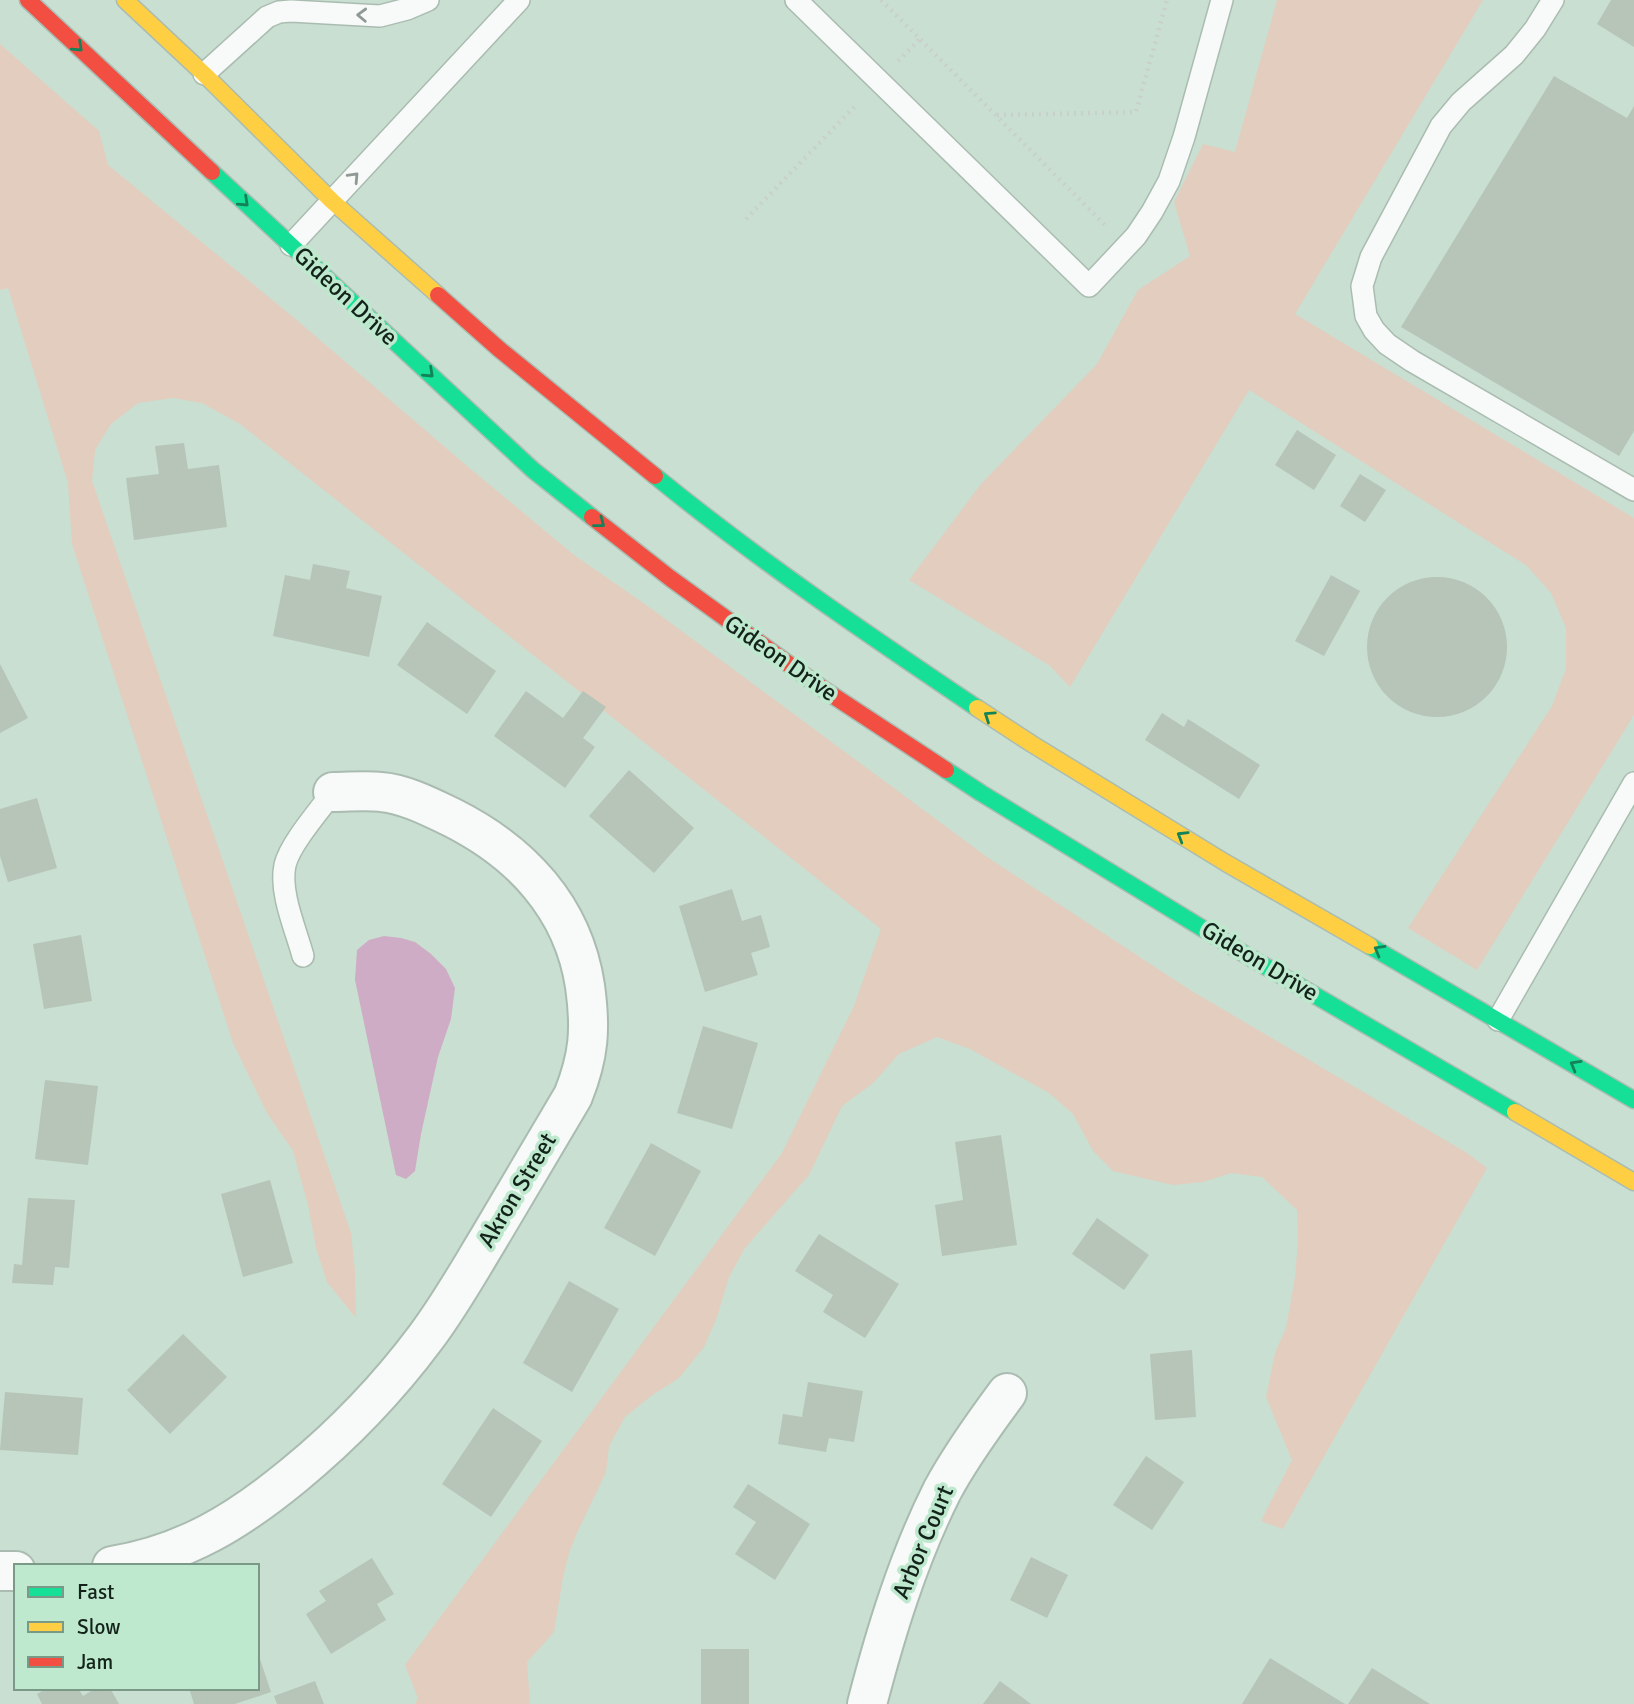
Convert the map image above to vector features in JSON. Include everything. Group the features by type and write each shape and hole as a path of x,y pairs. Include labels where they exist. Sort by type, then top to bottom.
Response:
{"main road":[{"name":"Gideon Drive","path":"28,0 533,470 670,578 823,689 981,793 1251,958 1634,1182"},
{"path":"125,0 332,201 499,349 703,515 855,626 1021,737 1226,863 1634,1100"}],"street":[{"name":"Akron Street","path":"124,1564 141,1561 186,1545 218,1530 267,1497 314,1458 397,1374 453,1298 573,1096 587,1052 589,1024 582,967 573,939 560,911 539,883 513,856 472,827 424,804 383,792 333,792"},
{"name":"Arbor Court","path":"867,1704 885,1636 911,1562 932,1514 943,1490 981,1428 1007,1393"}],"lane":[{"path":"204,74 267,18 279,12 291,10 380,16 428,0"},
{"path":"291,245 519,0"},
{"path":"796,0 1089,286 1136,236 1169,181 1222,0"},
{"path":"1553,0 1514,55 1461,102 1441,126 1371,257 1362,286 1366,316 1387,344 1412,361 1634,490"},
{"path":"1498,1020 1634,783"},
{"path":"303,956 286,894 286,863 295,845 333,792"}],"path":[{"path":"881,0 1127,246"},
{"path":"996,115 1136,112 1167,0"},
{"path":"746,219 920,39"}],"shaded area":[{"path":"1277,0 1483,0 1295,314 1634,518 1634,715 1477,970 1408,928 1552,706 1566,669 1566,628 1551,593 1527,566 1249,390 1070,687 1049,665 909,580 981,484 1097,364 1138,290 1190,256 1174,202 1203,144 1235,152"},
{"path":"0,44 99,131 108,165 293,317 574,555 649,607 987,857 1190,990 1467,1153 1487,1168 1283,1529 1261,1521 1292,1460 1266,1397 1275,1353 1286,1328 1295,1277 1297,1210 1262,1177 1231,1173 1203,1182 1173,1185 1113,1171 1093,1151 1073,1114 1049,1093 970,1049 937,1037 899,1054 872,1084 842,1106 809,1175 745,1248 729,1277 717,1317 704,1347 679,1378 625,1417 609,1446 606,1472 569,1553 554,1632 527,1662 530,1704 415,1704 418,1698 405,1665 782,1153 854,1006 881,929 240,424 202,403 173,398 138,403 111,424 95,450 92,481 351,1233 356,1318 327,1282 316,1248 308,1205 293,1151 267,1113 233,1043 72,544 68,483 8,288 0,290"},
{"path":"384,936 415,942 446,969 455,988 451,1019 438,1057 415,1171 406,1179 396,1175 355,980 357,950 369,940"}],"building":[{"path":"1611,0 1634,0 1634,47 1597,24"},
{"path":"1554,76 1627,118 1634,106 1634,431 1619,456 1401,327"},
{"path":"1297,430 1336,455 1314,490 1275,465"},
{"path":"184,443 188,469 219,465 227,527 134,540 126,478 159,474 155,446"},
{"path":"1360,474 1386,490 1365,522 1340,506"},
{"path":"313,564 350,571 346,588 382,596 369,657 273,636 285,575 310,580"},
{"path":"1331,575 1360,591 1324,656 1295,641"},
{"path":"1437,577 1464,582 1487,597 1502,620 1507,647 1502,674 1487,697 1464,712 1437,717 1410,712 1387,697 1372,674 1367,647 1372,620 1387,597 1410,582"},
{"path":"427,622 496,671 467,714 397,665"},
{"path":"0,664 28,718 0,733"},
{"path":"526,691 563,718 583,691 606,707 583,738 595,747 565,788 494,736"},
{"path":"1162,713 1184,727 1188,719 1260,765 1239,799 1145,740"},
{"path":"629,770 694,828 654,873 589,816"},
{"path":"37,798 57,868 8,882 0,856 0,809"},
{"path":"732,889 742,921 761,915 770,947 751,953 758,975 705,992 679,906"},
{"path":"81,935 92,1001 44,1009 33,944"},
{"path":"703,1026 758,1043 732,1129 677,1113"},
{"path":"45,1080 98,1086 88,1165 35,1159"},
{"path":"1001,1135 1017,1245 942,1256 935,1205 963,1200 955,1142"},
{"path":"651,1143 701,1171 655,1256 604,1228"},
{"path":"270,1180 293,1263 243,1277 221,1194"},
{"path":"28,1198 75,1200 69,1268 55,1267 53,1285 12,1283 14,1264 22,1265"},
{"path":"1097,1218 1149,1255 1124,1290 1072,1254"},
{"path":"819,1234 899,1284 865,1338 823,1312 833,1295 795,1271"},
{"path":"569,1281 619,1309 572,1392 523,1363"},
{"path":"183,1334 227,1377 170,1434 127,1390"},
{"path":"1192,1350 1196,1417 1155,1420 1150,1354"},
{"path":"808,1382 863,1391 854,1442 829,1438 826,1452 778,1444 783,1414 802,1417"},
{"path":"5,1392 83,1398 78,1455 0,1450"},
{"path":"493,1408 542,1441 491,1517 442,1484"},
{"path":"1146,1456 1184,1482 1152,1530 1113,1505"},
{"path":"748,1484 810,1524 775,1580 735,1554 756,1522 733,1507"},
{"path":"1031,1557 1068,1575 1047,1618 1010,1600"},
{"path":"372,1558 394,1594 377,1604 386,1620 331,1654 306,1614 326,1601 319,1591"},
{"path":"701,1649 749,1649 749,1704 701,1704"},
{"path":"259,1656 271,1692 235,1704 194,1704 190,1690 259,1690"},
{"path":"1270,1658 1345,1704 1242,1704"},
{"path":"1372,1668 1430,1704 1348,1704"},
{"path":"315,1681 324,1704 277,1704 274,1696"},
{"path":"1000,1681 1031,1704 983,1704"},
{"path":"44,1690 79,1690 83,1696 93,1690 111,1690 119,1704 42,1704 37,1694"}],"traffic: fast":[{"path":"212,172 533,470 592,517"},
{"path":"655,476 773,567 977,708"},
{"path":"946,770 1251,958 1515,1112"},
{"path":"1370,946 1634,1100"}],"traffic: slow":[{"path":"125,0 332,201 438,295"},
{"path":"977,708 1226,863 1370,946"},
{"path":"1515,1112 1634,1182"}],"traffic: jam":[{"path":"28,0 212,172"},
{"path":"438,295 499,349 655,476"},
{"path":"592,517 670,578 823,689 946,770"}]}
